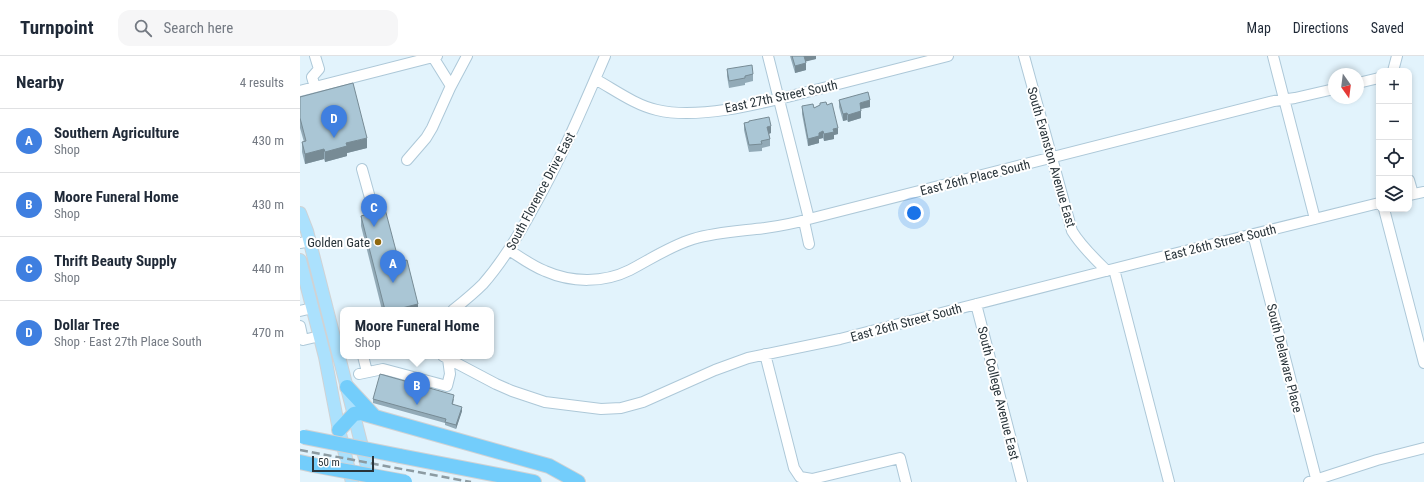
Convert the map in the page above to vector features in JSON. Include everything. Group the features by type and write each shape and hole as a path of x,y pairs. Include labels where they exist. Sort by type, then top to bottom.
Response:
{"highway":[{"path":"347,387 374,415"},
{"path":"339,430 354,414 361,413 374,415 549,466 578,482"},
{"path":"302,437 534,482"},
{"path":"307,463 405,482"}],"main road":[{"path":"300,213 305,242 340,350"},
{"path":"300,260 303,280 313,308 325,357 339,430 352,482"},
{"path":"342,359 347,387 371,482"}],"street":[{"path":"314,87 312,77 319,69 315,56"},
{"path":"407,160 426,138 432,128 467,56"},
{"name":"South Florence Drive East","path":"456,307 482,284 509,250 549,179 572,132 605,56"},
{"path":"768,56 806,220 809,244"},
{"name":"East 27th Street South","path":"595,79 641,105 657,110 696,113 728,109 779,99 948,56"},
{"name":"South Evanston Avenue East","path":"1024,56 1072,231 1078,242 1088,253 1111,270"},
{"path":"1273,56 1315,219"},
{"path":"1394,68 1397,56"},
{"path":"300,91 435,57 452,86"},
{"path":"1364,82 1376,79"},
{"name":"East 26th Place South","path":"509,250 545,271 560,277 595,280 628,271 664,251 692,239 722,233 766,228 806,220 1284,100 1328,90"},
{"path":"362,169 375,216"},
{"path":"1412,195 1424,192"},
{"name":"East 26th Street South","path":"450,359 496,384 527,396 561,405 601,409 621,408 643,402 715,370 765,354 840,339 1376,204"},
{"path":"1385,212 1424,363"},
{"name":"South Delaware Place","path":"1253,234 1314,481"},
{"path":"1111,270 1169,482"},
{"name":"South College Avenue East","path":"976,304 1022,482"},
{"path":"300,311 313,308"},
{"path":"300,326 302,341 320,336"},
{"path":"325,357 340,353"},
{"path":"765,354 796,474 800,477 812,479 838,477 900,458 906,482"},
{"path":"363,359 363,373 383,369 447,386 450,374 448,359"},
{"path":"1314,481 1377,460 1424,448"}],"building":[{"path":"792,56 804,56 806,63 795,66"},
{"path":"752,65 753,74 745,76 745,78 729,81 727,69"},
{"path":"353,83 367,138 346,143 347,146 325,152 324,149 305,154 302,142 306,141 300,118 300,97"},
{"path":"868,92 870,100 860,103 861,111 848,115 847,113 843,114 839,100"},
{"path":"826,102 827,105 832,103 838,128 833,129 834,132 824,134 823,131 819,133 819,136 808,139 802,106 813,104 814,108 820,105 820,103"},
{"path":"769,117 771,126 767,127 770,139 761,141 762,144 749,145 744,123"},
{"path":"385,209 399,262 407,260 418,304 406,307 384,307 361,216"},
{"path":"380,374 454,395 452,404 462,407 456,425 445,422 446,419 373,399"}],"railway":[{"path":"300,450 471,482"}],"place":[{"name":"Dollar Tree","path":"334,138"},
{"name":"Thrift Beauty Supply","path":"374,227"},
{"name":"Golden Gate","path":"378,242"},
{"name":"Southern Agriculture","path":"393,283"},
{"name":"Moore Funeral Home","path":"417,405"}]}
